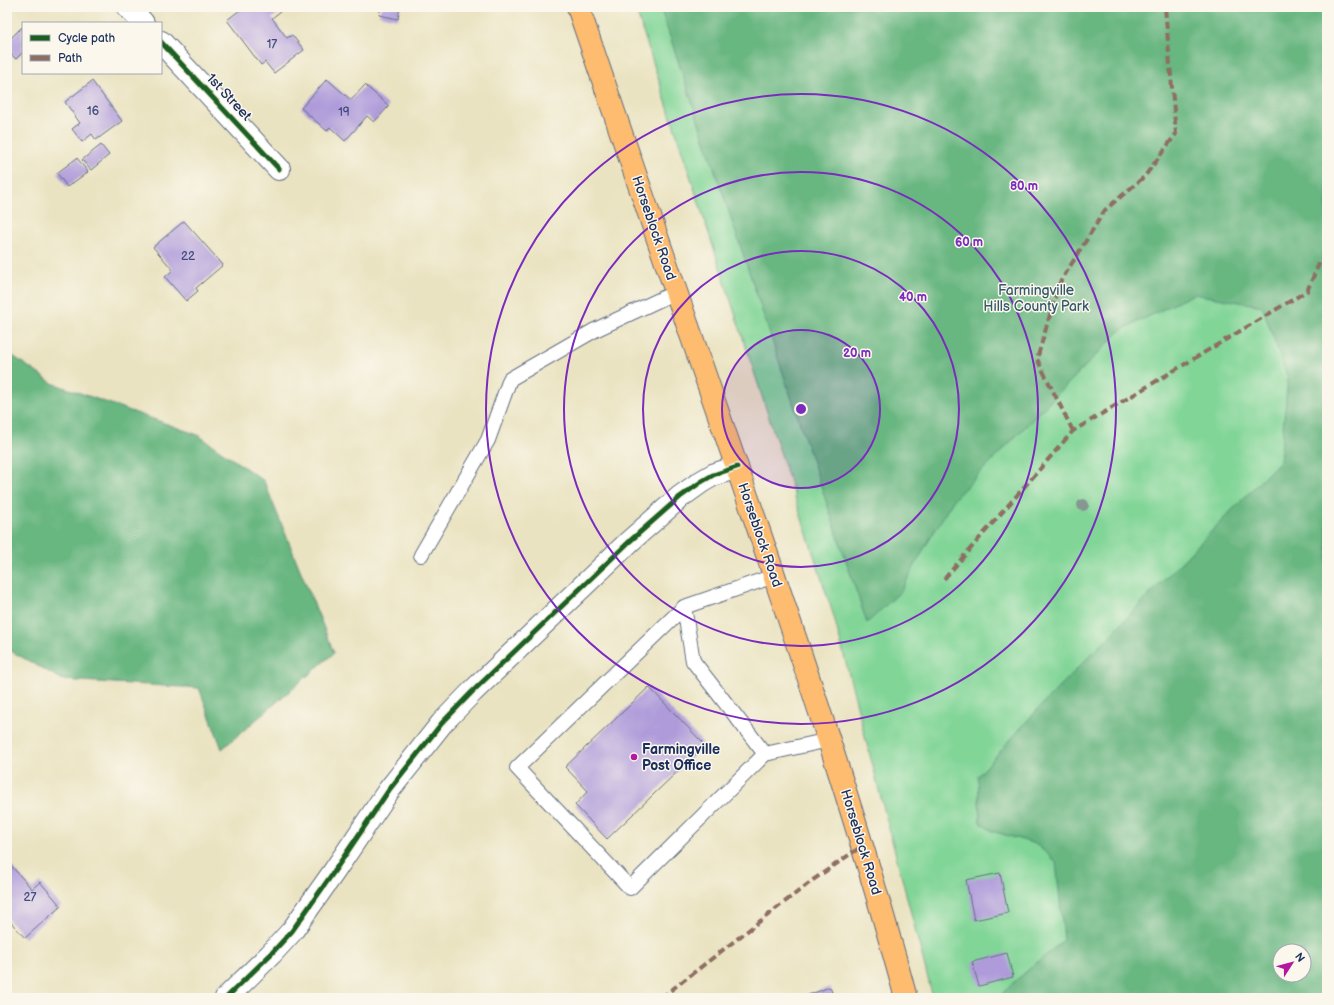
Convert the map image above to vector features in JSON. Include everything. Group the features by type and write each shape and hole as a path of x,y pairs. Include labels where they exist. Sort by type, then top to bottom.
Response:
{"main road":[{"name":"Horseblock Road","path":"578,7 737,467 829,740 884,919 906,998"}],"street":[{"path":"128,7 142,22"},
{"name":"1st Street","path":"162,43 279,169"},
{"path":"226,998 292,931 389,790 442,723 467,697 630,541 680,497 713,475 737,467"}],"lane":[{"path":"421,555 488,440 510,379 595,330 676,292"},
{"path":"774,576 684,607 517,768 630,888 765,754 829,740"},
{"path":"684,607 693,661 765,754"}],"green space":[{"name":"Farmingville Hills County Park","path":"635,7 1327,7 1327,998 933,998 834,617"},
{"name":"Farmingville Hills County Park","path":"660,7 1327,7 1327,998 999,998 1008,987 1064,940 1056,862 1036,844 992,831 980,822 978,776 1037,710 1280,461 1288,378 1262,306 1194,294 1121,330 954,499 901,591 867,623"},
{"path":"7,352 52,383 198,435 264,481 334,653 222,749 199,688 63,680 9,650 7,641"}],"building":[{"path":"244,7 286,7 272,18 287,38 292,35 304,50 274,73 265,62 261,65 227,20"},
{"path":"381,7 400,7 398,19 379,15"},
{"path":"22,27 22,53 16,59 7,51 7,42"},
{"path":"327,79 351,100 365,85 389,106 374,122 367,116 345,141 330,127 327,131 301,108"},
{"path":"92,81 122,121 96,140 92,134 82,142 72,129 80,123 65,102"},
{"path":"101,145 109,155 91,170 82,160"},
{"path":"77,158 88,172 67,187 57,173"},
{"path":"184,221 223,265 196,288 198,291 186,301 165,277 173,270 153,247"},
{"name":"Farmingville Post Office","path":"649,687 702,742 703,747 607,839 575,805 588,791 565,767"},
{"path":"7,861 32,889 40,882 61,906 25,938 7,918"},
{"path":"1000,873 1008,913 974,920 966,880"},
{"path":"1007,953 1013,977 979,986 972,962"},
{"path":"830,987 834,998 800,998"}],"marked path":[{"path":"1073,431 1037,359 1059,284 1105,210 1145,176 1176,134 1165,7"},
{"path":"944,579 1073,431 1307,291 1327,246"},
{"path":"661,998 813,880 862,846"}],"cycle path":[{"path":"162,43 279,169"},
{"path":"226,998 292,931 389,790 442,723 472,692 630,541 680,497 713,475 737,467"}],"place":[{"name":"Farmingville Post Office","path":"634,757"}]}
